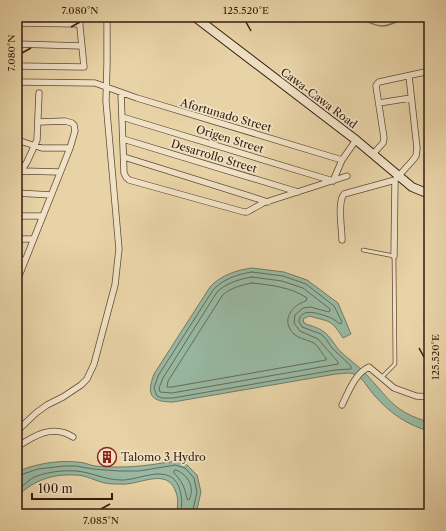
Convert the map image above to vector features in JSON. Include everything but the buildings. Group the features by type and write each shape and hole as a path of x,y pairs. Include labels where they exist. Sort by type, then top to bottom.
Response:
{"street":[{"path":"17,66 84,67 79,17"},
{"path":"17,430 36,413 64,397 87,379 94,364 109,309 118,268 119,249 106,87 108,64 107,17"},
{"name":"Cawa-Cawa Road","path":"196,17 356,140 373,154 397,178 416,189 429,194"},
{"path":"17,23 80,24"},
{"path":"17,44 82,46"},
{"path":"373,154 383,143 384,138 377,84 379,82 426,72 429,73"},
{"path":"342,240 340,202 344,194 397,178 413,160 417,152 409,76"},
{"name":"Afortunado Street","path":"17,82 89,83 106,87 121,93 342,160"},
{"path":"17,177 22,171 35,146 38,135 39,93"},
{"path":"121,93 124,173 129,180 247,212 269,202 347,176"},
{"path":"379,103 411,98"},
{"name":"Origen Street","path":"122,117 333,181"},
{"path":"17,281 70,148 75,131 72,122 39,122"},
{"name":"Desarrollo Street","path":"123,139 299,192"},
{"path":"17,140 50,149 70,148"},
{"path":"333,181 342,160 356,140"},
{"path":"124,158 269,202"},
{"path":"22,171 60,172"},
{"path":"394,256 397,178"},
{"path":"17,193 51,195"},
{"path":"17,216 43,216"},
{"path":"17,238 33,239"},
{"path":"17,260 25,260"},
{"path":"342,405 357,377 367,367 370,367 394,388 416,396 429,397"},
{"path":"17,447 29,439 49,431 61,431 73,437"}],"lane":[{"path":"363,250 394,256 395,364 394,367 381,378"}],"water":[{"path":"252,268 284,272 307,280 338,303 351,334 343,338 333,324 309,316 303,319 304,323 319,329 326,334 339,350 365,373 392,403 407,414 429,422 429,431 399,418 375,396 361,378 350,373 336,374 173,402 155,399 152,396 150,387 154,374 210,287 219,279 230,274"},
{"path":"175,461 187,465 197,475 201,492 196,514 176,514 178,502 175,490 171,483 158,479 127,484 114,484 105,483 79,475 66,475 51,477 37,482 17,496 17,472 38,465 54,462 82,462 93,466 127,467"}],"waterway":[{"path":"360,17 378,26 388,25 406,17"}],"place":[{"name":"Talomo 3 Hydro","path":"107,457"}]}
